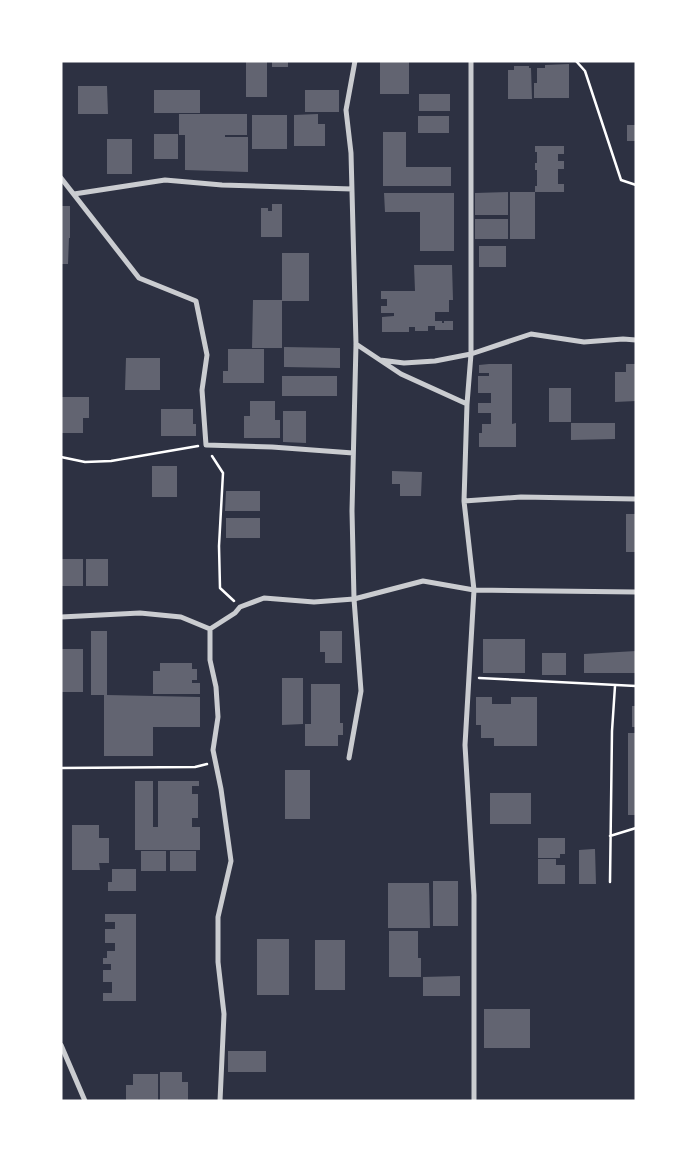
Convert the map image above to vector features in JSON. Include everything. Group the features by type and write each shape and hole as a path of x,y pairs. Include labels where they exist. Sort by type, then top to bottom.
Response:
{"street":[{"path":"349,758 361,691 354,599 352,510 356,344 352,153 346,110 355,61"},
{"path":"471,61 471,354 467,404 464,501 474,590 465,745 474,895 474,1101"},
{"path":"61,178 138,278 196,301 207,355 202,390 206,445 272,447 353,453"},
{"path":"74,194 165,180 222,185 352,189"},
{"path":"380,360 404,362 435,361 471,354 531,334 584,342 636,340"},
{"path":"356,344 401,374 467,404"},
{"path":"464,501 522,497 636,499"},
{"path":"210,629 235,614 240,606 264,598 314,602 354,599 423,581 474,590 636,592"},
{"path":"61,617 140,613 181,617 210,629"},
{"path":"210,629 210,660 216,687 218,717 213,750 221,790 230,860 218,917 218,962 224,1014 220,1101"},
{"path":"61,1045 85,1101"}],"path":[{"path":"576,61 585,71 621,180 636,185"},
{"path":"61,457 85,462 111,461 206,445 223,473 219,546 220,588 240,606"},
{"path":"470,678 636,686"},
{"path":"610,882 612,731 615,686"},
{"path":"61,768 196,766 215,762"},
{"path":"610,836 636,828"}],"building":[{"path":"246,61 267,61 267,97 246,97"},
{"path":"272,61 288,61 288,67 272,67"},
{"path":"380,61 409,61 409,94 380,94"},
{"path":"569,64 569,98 534,98 537,68 545,68 545,65"},
{"path":"514,66 529,66 531,68 532,99 508,99 508,70 514,70"},
{"path":"78,86 107,86 108,114 78,114"},
{"path":"154,90 200,90 200,113 154,113"},
{"path":"305,90 339,90 339,112 305,112"},
{"path":"419,94 450,94 450,111 419,111"},
{"path":"179,114 247,114 247,135 225,135 225,137 248,137 248,172 185,170 185,135 179,135"},
{"path":"318,114 318,124 325,124 325,146 294,146 294,115"},
{"path":"252,115 287,115 287,149 252,149"},
{"path":"418,116 449,116 449,133 418,133"},
{"path":"627,125 636,125 636,141 627,141"},
{"path":"383,132 406,132 406,167 451,167 451,186 383,186"},
{"path":"154,134 178,134 178,159 154,159"},
{"path":"107,139 132,139 132,174 107,174"},
{"path":"535,146 564,146 564,154 558,154 558,161 564,161 564,169 558,169 558,184 564,184 564,192 535,192 535,186 537,186 535,163 537,163 537,152 535,152"},
{"path":"508,192 508,215 475,215 475,193"},
{"path":"510,192 535,192 535,239 510,239"},
{"path":"384,193 454,193 454,251 420,251 420,212 385,212"},
{"path":"272,204 282,204 282,237 261,237 261,208 268,208 268,211 272,211"},
{"path":"61,206 70,206 68,264 61,264"},
{"path":"475,219 508,219 508,239 475,239"},
{"path":"479,246 506,246 506,267 479,267"},
{"path":"282,253 309,253 309,301 282,301 282,348 252,348 253,300 282,300"},
{"path":"414,265 452,265 453,300 449,300 449,312 435,312 435,321 442,321 444,323 444,321 453,321 453,330 435,330 435,326 428,326 428,331 415,331 415,327 409,327 409,332 382,332 382,317 394,316 394,313 381,313 381,306 387,306 387,299 381,299 381,291 415,291"},
{"path":"284,347 340,348 340,368 284,367"},
{"path":"228,349 264,349 264,383 223,383 223,371 228,371"},
{"path":"126,358 160,358 160,390 125,390"},
{"path":"512,364 512,424 516,423 516,447 479,447 479,433 482,433 482,424 491,424 491,413 478,413 478,403 491,403 491,393 478,393 478,376 489,376 489,373 479,373 479,365"},
{"path":"626,364 636,364 636,401 615,402 615,372 626,372"},
{"path":"282,376 337,376 337,396 282,396"},
{"path":"549,388 571,388 571,422 549,422"},
{"path":"61,397 89,397 89,418 83,418 83,433 61,433"},
{"path":"250,401 275,401 275,420 280,420 280,438 244,438 244,416 250,416"},
{"path":"161,409 193,409 193,424 196,424 196,436 161,436"},
{"path":"283,411 306,411 306,443 283,442"},
{"path":"571,423 615,423 615,439 571,440"},
{"path":"152,466 177,466 177,497 152,497"},
{"path":"392,471 422,472 421,496 400,496 400,484 392,484"},
{"path":"226,491 260,491 260,511 225,511"},
{"path":"626,514 636,514 636,552 626,552"},
{"path":"226,518 260,518 260,538 226,538"},
{"path":"62,559 83,559 83,586 62,586"},
{"path":"86,559 108,559 108,586 86,586"},
{"path":"91,631 107,631 107,695 200,697 200,727 153,727 153,756 104,756 104,695 91,695"},
{"path":"320,631 342,631 342,663 325,663 325,652 320,652"},
{"path":"483,639 525,639 525,673 483,673"},
{"path":"62,649 83,649 83,692 62,692"},
{"path":"636,651 636,673 584,673 584,654"},
{"path":"542,653 566,653 566,675 542,675"},
{"path":"160,663 192,663 192,669 197,669 197,680 192,680 192,683 200,683 200,694 153,694 153,671 160,671"},
{"path":"282,678 303,678 303,724 282,725"},
{"path":"311,684 340,684 340,723 343,723 343,735 338,735 338,746 305,746 305,724 311,724"},
{"path":"476,697 492,697 492,704 511,704 511,697 537,697 537,746 494,746 494,738 481,738 481,725 476,725"},
{"path":"632,706 636,706 636,727 632,727"},
{"path":"628,733 636,733 636,815 628,815"},
{"path":"285,770 310,770 310,819 285,819"},
{"path":"135,781 153,781 153,827 158,827 158,781 199,781 199,786 192,786 192,794 198,794 198,818 192,818 192,827 200,827 200,850 135,850"},
{"path":"490,793 531,793 531,824 490,824"},
{"path":"72,825 99,825 99,838 109,838 109,863 99,863 100,870 72,870"},
{"path":"538,838 565,838 565,854 560,854 560,858 538,858"},
{"path":"595,849 596,884 579,884 579,850"},
{"path":"141,851 166,851 166,871 141,871"},
{"path":"170,851 196,851 196,871 170,871"},
{"path":"538,859 556,859 556,865 565,865 565,884 538,884"},
{"path":"112,869 136,869 136,891 108,891 108,882 112,882"},
{"path":"433,881 458,881 458,926 433,926"},
{"path":"388,883 429,883 430,928 388,928"},
{"path":"105,914 136,914 136,1001 103,1001 103,993 112,993 112,982 103,982 103,970 111,970 111,964 103,964 103,958 107,958 107,951 115,951 115,943 105,943 105,929 115,929 115,922 105,922"},
{"path":"389,931 418,931 418,958 421,958 421,977 389,977"},
{"path":"257,939 289,939 289,995 257,995"},
{"path":"315,940 345,940 345,990 315,990"},
{"path":"460,976 460,996 423,996 423,977"},
{"path":"484,1009 530,1009 530,1048 484,1048"},
{"path":"228,1051 266,1051 266,1072 228,1072"},
{"path":"160,1072 182,1072 182,1082 188,1082 188,1101 160,1101"},
{"path":"133,1074 158,1074 158,1101 126,1101 126,1085 133,1085"}]}
